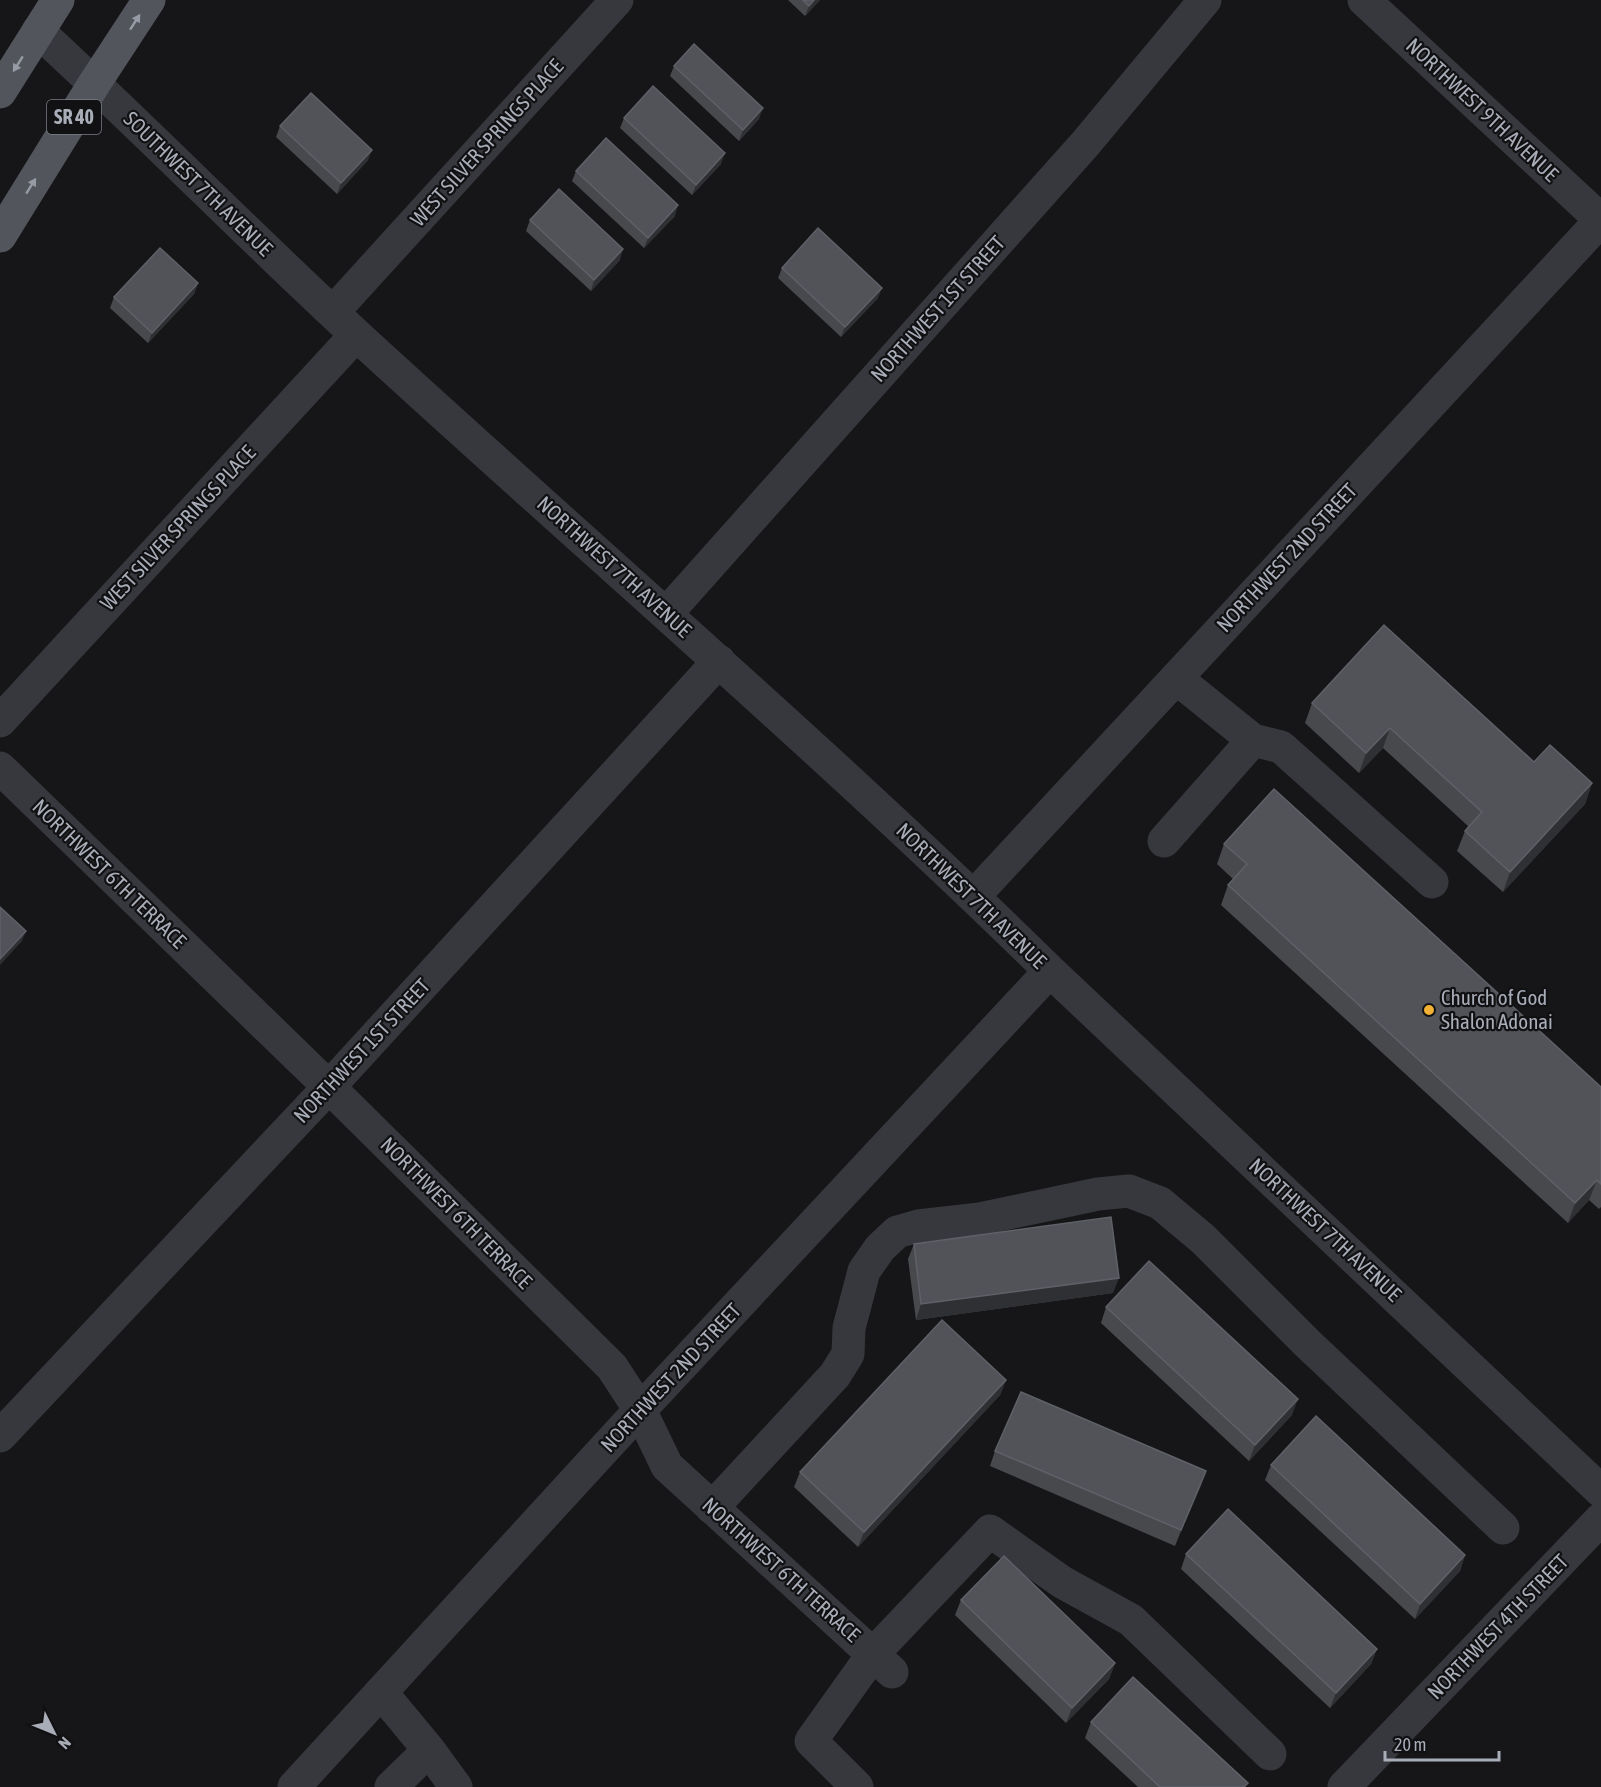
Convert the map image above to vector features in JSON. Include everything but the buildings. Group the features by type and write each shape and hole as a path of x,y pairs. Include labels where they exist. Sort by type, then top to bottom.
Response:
{"main road":[{"path":"0,92 58,0"},
{"name":"SR 40","path":"0,236 149,0"}],"street":[{"name":"WEST SILVER SPRINGS PLACE","path":"333,312 617,0"},
{"name":"NORTHWEST 1ST STREET","path":"666,614 1085,144 1205,0"},
{"name":"NORTHWEST 9TH AVENUE","path":"1364,0 1601,220"},
{"name":"SOUTHWEST 7TH AVENUE","path":"38,32 333,312"},
{"name":"NORTHWEST 2ND STREET","path":"974,896 1601,220"},
{"name":"NORTHWEST 7TH AVENUE","path":"333,312 719,661 974,896 1050,971 1601,1491"},
{"name":"WEST SILVER SPRINGS PLACE","path":"0,721 357,335"},
{"name":"NORTHWEST 1ST STREET","path":"0,1436 329,1087 719,661"},
{"path":"1176,678 1253,740 1281,747 1432,882"},
{"path":"1164,841 1253,740"},
{"name":"NORTHWEST 6TH TERRACE","path":"0,768 329,1087 612,1367 640,1410 667,1466 882,1663"},
{"name":"NORTHWEST 2ND STREET","path":"294,1787 640,1410 1050,971"},
{"path":"712,1508 835,1375 848,1354 849,1328 864,1271 880,1248 897,1232 918,1226 980,1219 1098,1194 1129,1191 1160,1203 1203,1239 1306,1343 1503,1528"},
{"name":"NORTHWEST 4TH STREET","path":"1344,1787 1601,1520"},
{"path":"857,1787 811,1741 882,1663 990,1532 1062,1582 1131,1620 1270,1754"},
{"path":"381,1692 456,1787"},
{"path":"391,1787 429,1750"}],"place":[{"name":"Church of God Shalon Adonai","path":"1429,1010"}]}
